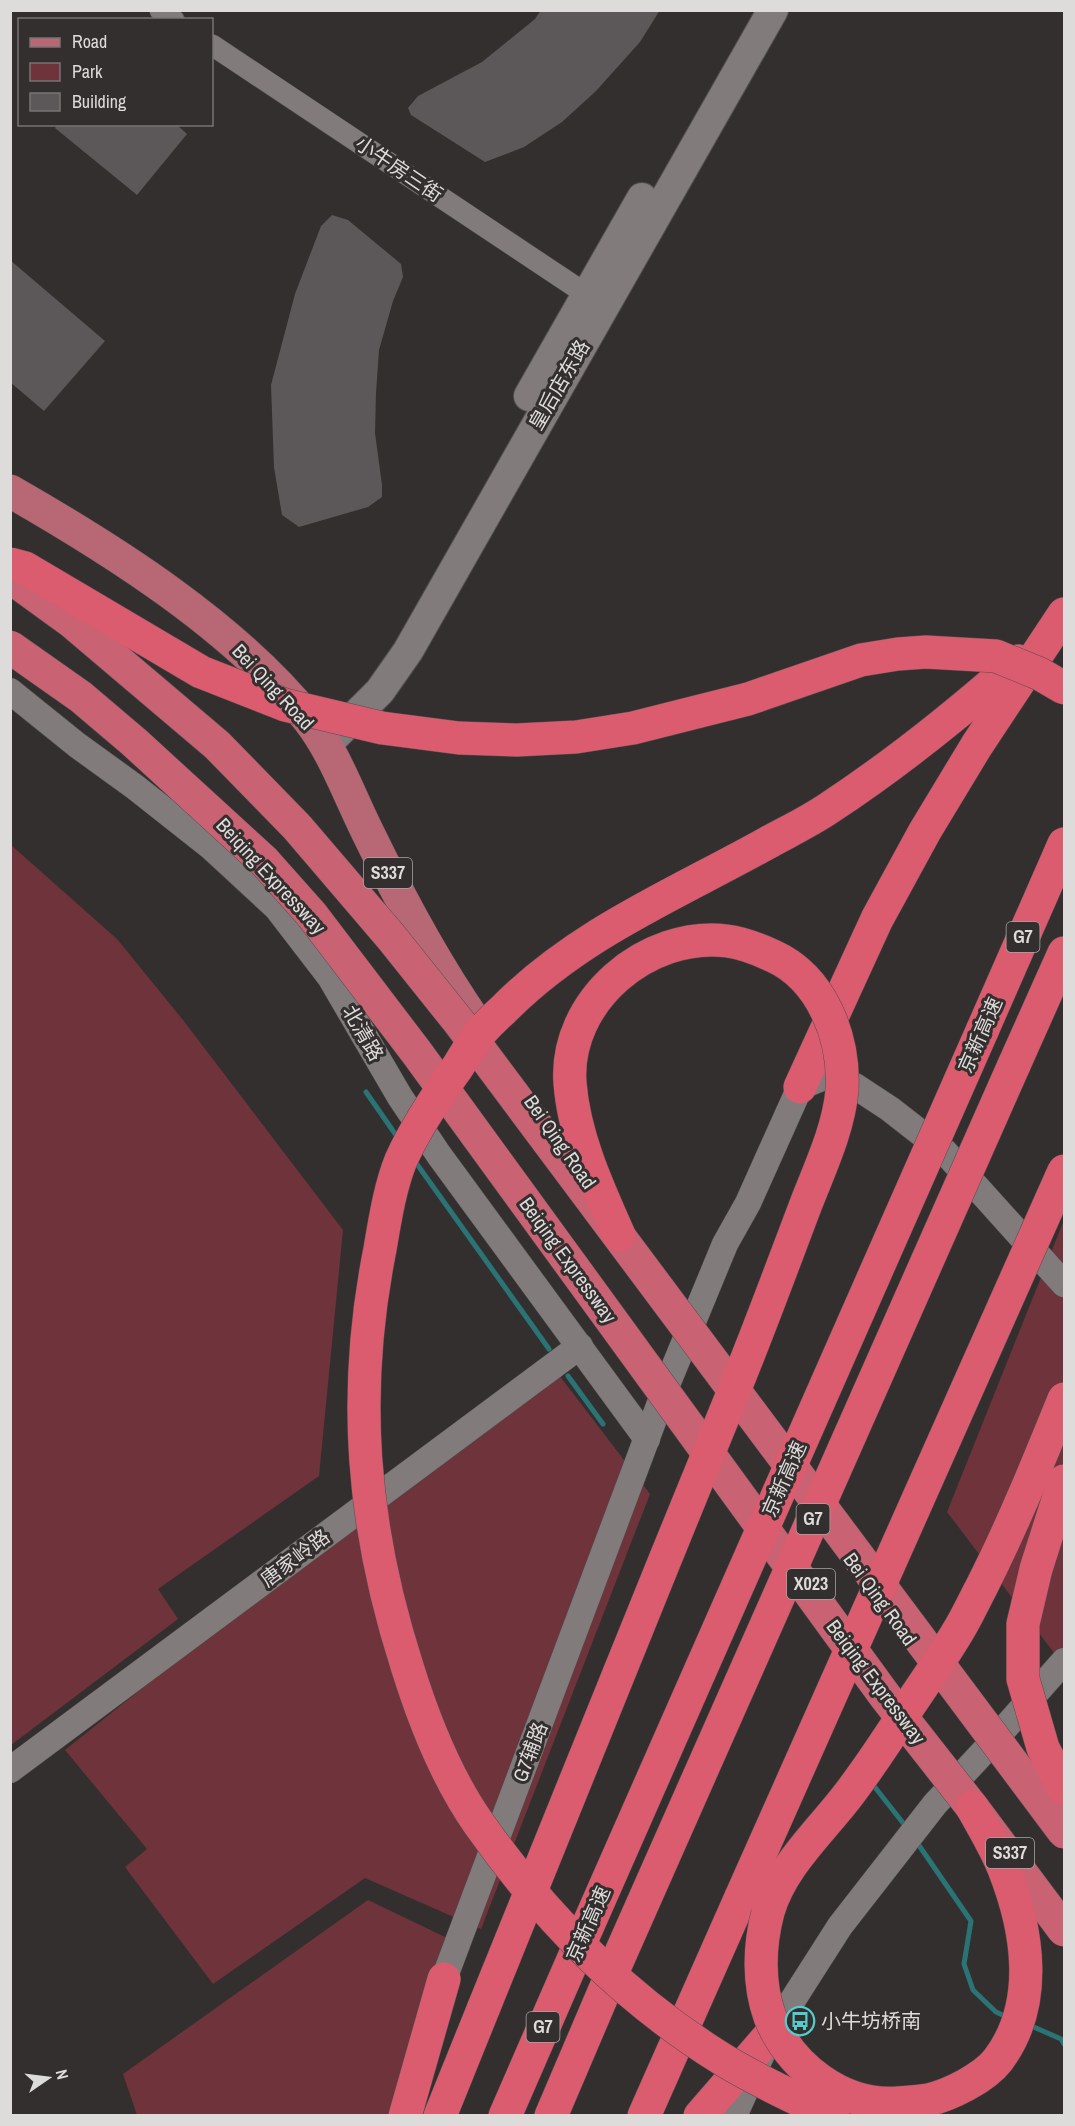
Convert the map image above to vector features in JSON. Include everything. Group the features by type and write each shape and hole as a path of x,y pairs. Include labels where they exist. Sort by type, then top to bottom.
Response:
{"highway":[{"path":"10,564 25,568 201,672 285,705 382,728 459,738 517,740 576,737 633,728 748,699 861,660 898,654 926,652 996,656 1040,674 1065,688"},
{"path":"10,577 72,622 217,745 297,827 391,937 459,1022 1065,1832"},
{"path":"833,2115 723,2060 658,2015 600,1967 561,1928 516,1876 483,1830 442,1760 418,1701 398,1640 376,1546 365,1476 364,1350 373,1282 386,1216 400,1163 430,1106 480,1033 514,999 551,967 625,918 827,810 937,730 1058,623"},
{"path":"800,1087 877,919 925,831 977,745 1058,623"},
{"name":"Beiqing Expressway","path":"10,647 81,697 134,742 264,861 312,915 417,1053 885,1696 964,1794 1065,1928"},
{"name":"京新高速","path":"505,2115 1065,844"},
{"path":"440,2115 753,1343 833,1132 842,1093 842,1061 838,1044 826,1010 812,986 786,962 756,948 726,941 698,941 672,945 622,972 603,988 586,1014 579,1028 572,1053 570,1082 576,1117 589,1164 619,1235"},
{"name":"G7","path":"551,2115 1065,953"},
{"path":"644,2115 1065,1171"},
{"path":"964,1794 1004,1868 1022,1926 1027,1967 1023,2006 1013,2036 996,2063 974,2080 944,2095 927,2100 891,2103 856,2100 838,2092 814,2076 790,2052 771,2018 762,1983 760,1946 769,1909 783,1880 813,1836 848,1796 959,1631 1000,1551 1065,1399"},
{"path":"1065,1481 1036,1569 1023,1624 1023,1679 1042,1748 1065,1789"},
{"path":"405,2115 444,1980"},
{"path":"700,2115 771,2034"}],"main road":[{"name":"皇后店东路","path":"317,733 342,700 369,676 392,639 749,10"},
{"name":"皇后店东路","path":"317,733 380,691 408,651 773,10"},
{"name":"Bei Qing Road","path":"10,491 112,553 209,622 268,676 317,733 430,954 471,1016 628,1239 688,1334 1065,1850"},
{"path":"10,655 111,725 199,795 266,859 325,925 422,1051 666,1387"},
{"name":"X023","path":"666,1387 964,1794"}],"street":[{"name":"小牛房三街","path":"213,46 586,294"},
{"name":"北清路","path":"10,691 76,745 211,847 277,908 330,977 400,1097 438,1155 647,1439"},
{"path":"800,1087 824,1077 855,1086 890,1109 945,1152 1065,1284"},
{"name":"G7辅路","path":"392,2115 666,1387 725,1244 748,1203 800,1087"},
{"name":"唐家岭路","path":"10,1770 580,1346"},
{"path":"734,2115 771,2034 840,1926 905,1840 964,1794 988,1747 1065,1661"}],"green space":[{"path":"11,845 117,939 183,1020 343,1230 319,1476 158,1589 178,1619 11,1745"},
{"path":"1064,1220 1064,1666 947,1512"},
{"path":"559,1375 650,1494 481,1929 365,1878 213,1984 125,1867 147,1849 65,1750 190,1650"},
{"path":"368,1900 470,1949 393,2115 137,2115 123,2074"}],"building":[{"path":"541,10 660,10 640,42 596,91 562,122 524,147 485,162 411,115 408,108 418,96 482,62 535,19"},
{"path":"56,126 178,126 187,134 137,195 55,128"},
{"path":"332,215 348,220 401,264 403,277 393,301 379,350 375,433 382,497 368,507 299,527 282,515 274,467 271,385 295,294 321,226"},
{"path":"10,260 105,341 44,411 10,382"}],"waterway":[{"path":"366,1092 398,1138"},
{"path":"414,1160 549,1349"},
{"path":"568,1376 603,1424"},
{"path":"870,1781 907,1828"},
{"path":"916,1841 971,1921 964,1964 973,1990 996,2012 1007,2017"},
{"path":"1027,2024 1061,2039 1064,2044"}],"place":[{"name":"小牛坊桥南","path":"800,2021"}]}
